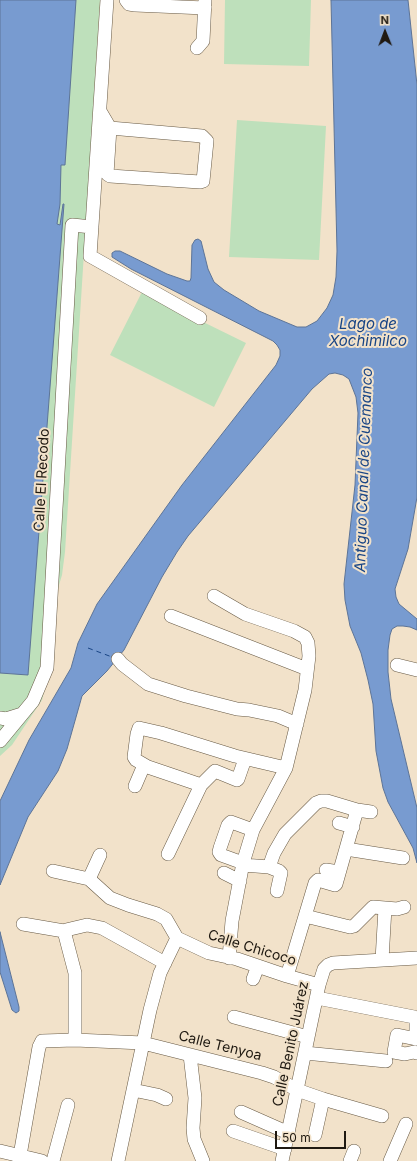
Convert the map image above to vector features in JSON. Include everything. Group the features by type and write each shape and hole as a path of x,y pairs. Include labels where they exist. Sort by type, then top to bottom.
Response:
{"street":[{"path":"107,0 90,256 200,318"},
{"path":"126,0 129,4 135,5 205,4 203,41 197,48"},
{"path":"100,111 110,128 107,174 110,176 203,181 207,141 202,136 110,128"},
{"name":"Calle El Recodo","path":"0,741 32,701 47,668 72,225 92,226"},
{"path":"214,596 245,614 294,631 305,637 308,644 309,656 304,690 286,768 253,830 243,864 232,921 229,958"},
{"path":"171,616 307,669"},
{"path":"118,659 122,664 148,684 236,709 278,716 297,724"},
{"path":"396,665 417,670"},
{"path":"0,718 6,719 22,714"},
{"path":"201,785 144,765 136,760 134,757 139,728 245,759 286,768"},
{"path":"168,854 201,785 215,771 237,780 245,759"},
{"path":"136,786 144,765"},
{"path":"269,867 274,853 285,834 316,803 327,801 357,810 371,812"},
{"path":"287,976 315,883 318,880 336,884 346,849 356,826 357,810"},
{"path":"253,830 231,822 228,825 220,848 220,855 243,864 269,867 279,871 281,873 277,891"},
{"path":"339,823 356,826"},
{"path":"346,849 403,858"},
{"path":"89,879 100,855"},
{"path":"326,870 339,872"},
{"path":"53,871 89,879 110,898 157,914 166,919 177,938 165,962 156,988 118,1161"},
{"path":"224,873 240,881"},
{"path":"305,916 350,927 354,926 373,907 397,909 404,907"},
{"path":"385,908 382,960 417,958"},
{"path":"23,924 64,931 87,925 102,928 165,962"},
{"path":"64,931 75,974 75,1040"},
{"name":"Calle Chicoco","path":"177,938 209,953 319,984"},
{"name":"Calle Benito Juárez","path":"284,1155 319,984 324,969 328,964 333,962 382,960"},
{"path":"253,979 258,966"},
{"path":"317,998 414,1018 416,1022 416,1038 397,1035 390,1057"},
{"path":"234,1017 308,1037"},
{"name":"Calle Tenyoa","path":"19,1158 39,1047 42,1041 75,1040 143,1043 262,1072 297,1090 323,1100 382,1116"},
{"path":"305,1053 390,1057 414,1052 417,1053"},
{"path":"190,1054 195,1098 193,1128 194,1139 203,1161"},
{"path":"133,1090 157,1095 166,1099"},
{"path":"315,1135 323,1100"},
{"path":"53,1161 68,1105"},
{"path":"241,1112 289,1132"},
{"path":"390,1161 406,1124"},
{"path":"233,1131 284,1155"},
{"path":"0,1151 19,1158 42,1161"}],"green space":[{"path":"0,0 100,0 65,552 62,575 56,595 48,676 42,700 12,745 0,756"},
{"path":"225,0 311,0 309,66 224,64"},
{"path":"237,120 326,126 319,260 229,257"},
{"path":"142,292 246,343 214,407 110,355"}],"water":[{"path":"0,0 76,0 65,165 61,165 60,204 57,224 60,225 64,204 28,675 0,673"},
{"name":"Lago de Xochimilco","path":"331,0 408,0 417,85 417,497 408,549 395,589 399,604 417,619 417,630 403,626 397,626 392,629 388,650 388,672 391,699 417,808 417,863 413,848 388,802 383,788 376,751 373,704 361,653 350,626 345,600 344,584 355,485 358,413 356,397 349,379 343,375 335,373 329,374 312,389 188,536 162,577 124,650 107,671 82,696 67,749 58,771 28,817 0,885 0,801 29,740 71,668 78,643 97,604 182,485 276,365 280,356 280,350 273,341 131,269 112,257 112,253 115,251 120,251 167,274 190,281 192,245 195,240 198,239 201,241 208,269 214,282 224,290 259,311 297,327 306,327 317,321 327,308 333,295 336,277 337,251"},
{"path":"0,932 19,1007 19,1011 16,1013 12,1010 0,972"}],"ferry route":[{"path":"88,648 112,657"}],"water label":[{"name":"Antiguo Canal de Cuemanco","path":"364,470"}]}
